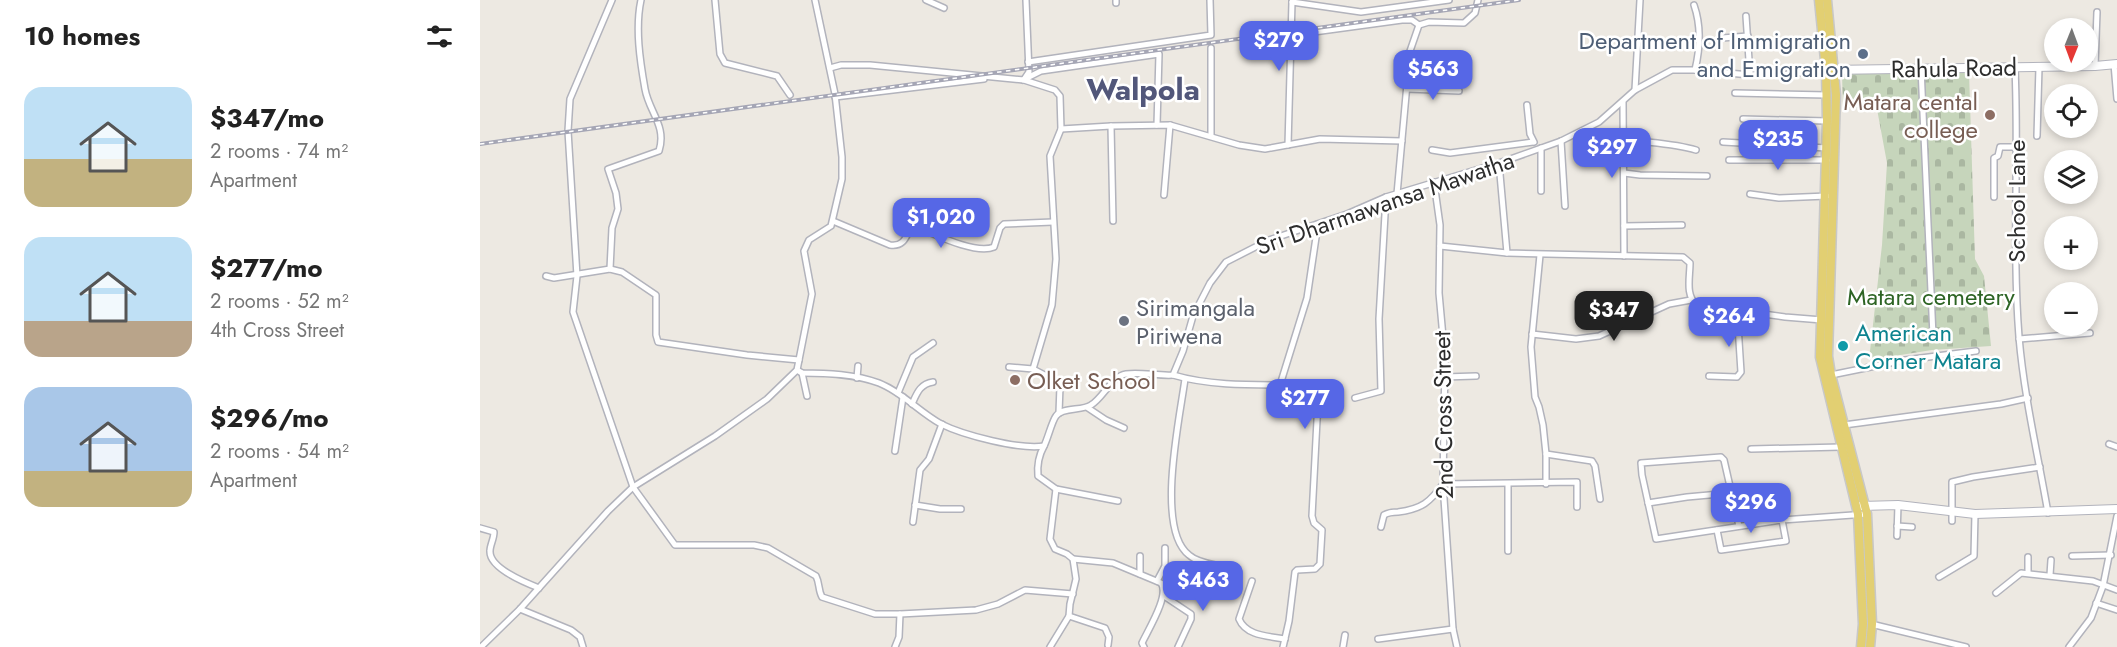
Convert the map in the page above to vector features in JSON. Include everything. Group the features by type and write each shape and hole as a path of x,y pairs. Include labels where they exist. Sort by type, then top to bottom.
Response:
{"main road":[{"path":"1819,0 1830,70 1827,95 1827,160 1830,196"},
{"path":"1827,0 1830,70 1830,196 1825,320 1820,357 1841,447 1861,510"},
{"name":"Rahula Road","path":"2098,66 2115,64"},
{"name":"Rahula Road","path":"1830,70 2044,67"},
{"path":"1825,320 1831,375 1844,425 1861,510 1870,647"},
{"path":"1861,510 1898,506 1952,517 1976,514 2117,509"},
{"path":"1861,647 1868,624"}],"street":[{"path":"612,0 570,99 568,131 577,276 573,312 633,487 677,546 740,543 768,548 816,576 820,583 819,592 822,597 875,615 976,610 998,604 1024,590 1073,594"},
{"path":"610,269 612,228 618,209 616,193 608,169 659,151 661,144 659,123 645,91 638,31 641,0"},
{"path":"715,0 720,54 725,63 777,76 790,95"},
{"path":"807,396 799,360 812,294 804,251 809,240 831,226 842,179 842,157 835,97 815,0"},
{"path":"926,0 944,8"},
{"path":"1024,80 1029,72 1026,0"},
{"path":"1028,62 1211,36 1210,0"},
{"path":"1381,9 1382,0"},
{"path":"1288,145 1292,1 1361,12 1449,0"},
{"path":"1419,25 1429,22 1464,23 1475,13 1478,0"},
{"path":"1635,90 1640,0"},
{"path":"1694,5 1697,15 1699,52 1695,70"},
{"path":"2097,12 2097,18"},
{"path":"1746,16 1750,75"},
{"path":"1292,35 1402,20 1412,20 1419,25"},
{"path":"1397,194 1410,51 1419,25"},
{"path":"1722,38 1748,36"},
{"path":"1211,48 1211,136"},
{"path":"835,97 992,78 1024,80 1041,71 1159,54 1157,125"},
{"path":"2115,64 2117,99"},
{"path":"830,68 870,65 1024,80 1055,90 1060,96 1061,129 1050,156 1056,259 1052,304 1033,369"},
{"path":"2037,136 2039,67"},
{"path":"1921,68 1933,336"},
{"name":"School Lane","path":"2015,68 2015,268 2019,339 2048,513"},
{"name":"Sri Dharmawansa Mawatha","path":"1173,375 1183,351 1193,315 1210,283 1226,262 1269,240 1397,194 1499,163 1561,141 1599,122 1635,90 1672,70 1750,75 1830,70"},
{"path":"1407,89 1459,91"},
{"path":"1735,93 1827,95"},
{"path":"1623,102 1624,256"},
{"path":"1527,105 1530,134 1538,149 1541,191"},
{"path":"1743,118 1827,120"},
{"path":"1061,129 1170,125 1239,145 1265,149 1320,139 1402,141"},
{"path":"1164,195 1170,125"},
{"path":"1111,126 1113,221"},
{"path":"1623,139 1696,150"},
{"path":"1561,141 1565,206"},
{"path":"1432,150 1450,153 1533,142"},
{"path":"1723,142 1827,148"},
{"path":"1994,197 1994,158 1998,156 2000,147 2016,147"},
{"path":"1729,160 1827,160"},
{"path":"1499,163 1507,253"},
{"path":"1624,173 1707,176"},
{"name":"2nd Cross Street","path":"1434,182 1440,225 1439,293 1445,360 1443,484 1453,629 1457,647"},
{"path":"1750,194 1779,198 1830,196"},
{"path":"1355,398 1381,391 1378,319 1386,198"},
{"path":"833,221 890,245 902,244 912,225 970,247 991,249 1004,224 1053,222"},
{"path":"1280,385 1307,298 1318,224"},
{"path":"1624,226 1682,225"},
{"path":"1440,246 1540,255 1683,257 1690,263 1689,293 1691,300 1697,304 1785,318 1825,320"},
{"path":"1540,255 1532,334 1535,397 1543,425 1546,484"},
{"path":"546,276 555,278 577,276 610,269 622,272 656,295 658,342 799,360"},
{"path":"1532,334 1576,339 1599,336 1670,304 1691,300"},
{"path":"1709,376 1737,377 1740,372 1737,310"},
{"path":"2019,339 2054,336"},
{"path":"898,393 913,357 933,344"},
{"path":"1831,375 1905,360 1976,351"},
{"path":"857,378 858,366"},
{"path":"1009,367 1033,369 1058,382 1060,386 1059,413"},
{"path":"482,647 633,487 715,436 768,399 800,371 838,374 879,383 898,393 942,424 980,437 1016,445 1034,448 1044,446"},
{"path":"1118,501 1056,489 1038,476 1039,461 1055,417 1059,413 1088,408 1124,374 1173,375 1185,379 1250,385 1280,385 1316,397 1318,401 1312,516 1314,523 1322,530 1319,567 1297,570 1295,573 1283,647"},
{"path":"1444,377 1476,376"},
{"path":"1185,379 1173,475 1171,512 1173,526 1188,555 1199,561 1224,567"},
{"path":"912,404 921,387 933,382"},
{"path":"896,451 903,398"},
{"path":"1844,425 2001,404 2028,398"},
{"path":"1088,408 1124,428"},
{"path":"913,522 920,470 929,459 942,424"},
{"path":"2109,444 2117,447"},
{"path":"1751,449 1841,447"},
{"path":"1546,454 1592,460 1600,499"},
{"path":"1739,526 1724,460 1721,457 1641,463 1656,539 1861,510"},
{"path":"1952,517 1952,482 2040,467"},
{"path":"1381,527 1384,515 1424,505 1443,484 1577,482 1577,507"},
{"path":"1508,484 1508,551"},
{"path":"1056,489 1050,539 1055,549 1073,559 1113,563 1157,581 1164,588 1164,596 1142,643 1144,647"},
{"path":"1648,503 1731,493"},
{"path":"915,504 940,509 961,509"},
{"path":"1897,536 1898,506"},
{"path":"1939,577 1974,556 1976,514"},
{"path":"2069,647 2091,618 2111,555 2117,516"},
{"path":"1717,530 1721,550 1786,541 1782,520"},
{"path":"1897,526 1912,527"},
{"path":"480,528 494,532 490,552 492,559 508,575 539,588"},
{"path":"1157,581 1165,566 1165,548"},
{"path":"2072,556 2111,555"},
{"path":"1140,556 1140,574"},
{"path":"2028,557 2028,573"},
{"path":"1050,647 1069,616 1077,579 1073,559"},
{"path":"2050,575 2051,560"},
{"path":"1996,594 2021,573 2093,581 2117,590"},
{"path":"1252,581 1239,620 1242,627 1247,631 1285,639"},
{"path":"1164,596 1191,614 1191,619 1178,647"},
{"path":"2096,603 2117,610"},
{"path":"520,609 571,630 580,637 583,647"},
{"path":"895,647 899,637 900,614"},
{"path":"1069,616 1105,628 1109,637 1108,645"},
{"path":"1868,624 1966,647"},
{"path":"1378,639 1453,629"},
{"path":"1343,647 1346,635"}],"green space":[{"name":"Matara cemetery","path":"1969,72 1975,259 1984,276 1991,346 1932,350 1869,360 1882,245 1887,163 1877,109 1843,107 1842,74"}],"railway":[{"path":"480,144 1519,0"}],"place":[{"name":"Department of Immigration and Emigration","path":"1863,54"},
{"name":"Matara cental college","path":"1990,115"},
{"name":"Sirimangala Piriwena","path":"1124,321"},
{"name":"American Corner Matara","path":"1843,346"},
{"name":"Olket School","path":"1015,380"}],"district":[{"name":"Walpola","path":"1143,89"}]}
